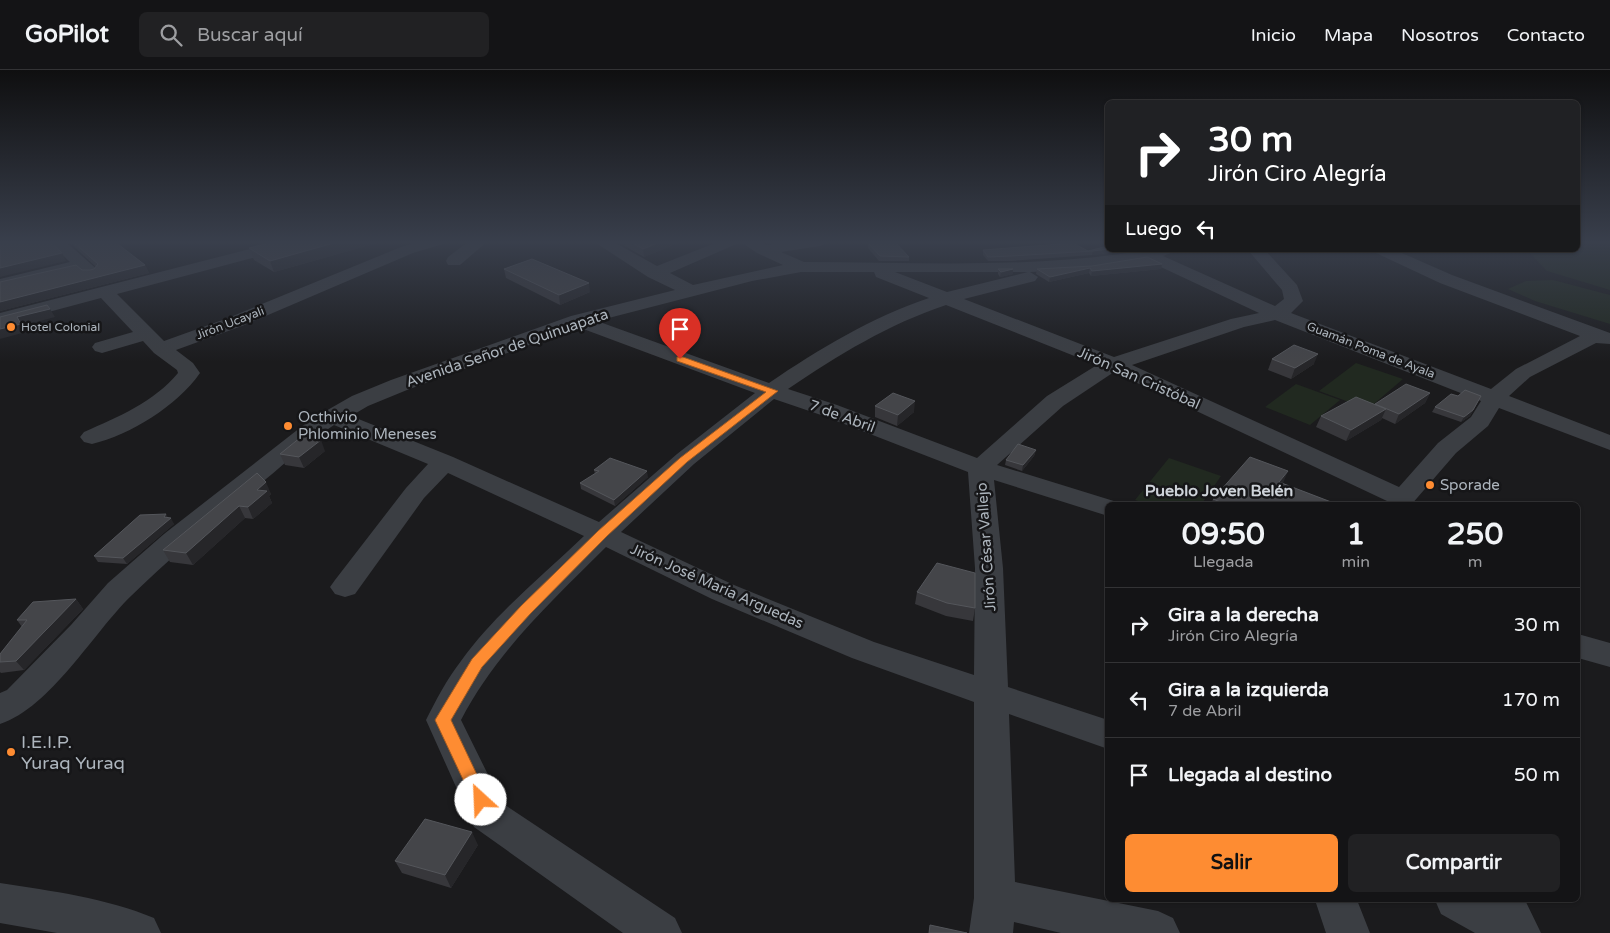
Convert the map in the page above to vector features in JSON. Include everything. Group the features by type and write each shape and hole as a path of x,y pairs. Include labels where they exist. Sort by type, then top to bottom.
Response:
{"street":[{"path":"92,437 153,405 184,380 189,373 186,367 154,342 105,292 105,285 101,281"},
{"path":"0,319 146,281"},
{"name":"Jirón Ucayali","path":"102,347 154,342 243,319 333,281"},
{"path":"672,281 690,291"},
{"name":"Avenida Señor de Quinuapata","path":"9,704 82,633 119,590 174,540 318,425 360,402 399,385 578,320 730,281"},
{"name":"Jirón San Cristóbal","path":"903,281 1113,364 1400,502"},
{"path":"660,933 488,816 443,720 477,663 526,609 603,534 684,460 773,391 839,347 895,318 943,298 1010,281"},
{"name":"Guamán Poma de Ayala","path":"1210,281 1277,314 1610,443"},
{"path":"1277,314 1294,301 1291,289 1284,281"},
{"path":"1452,281 1605,338"},
{"name":"Jirón César Vallejo","path":"993,915 992,694 989,568 980,468 1055,401 1113,364 1238,323 1277,314"},
{"name":"7 de Abril","path":"578,320 714,372 773,391 980,468 1105,507"},
{"path":"1400,502 1446,448 1480,421 1494,398 1523,374 1590,338 1605,338"},
{"name":"Jirón José María Arguedas","path":"334,417 444,462 603,534 723,592 863,650 1105,734"},
{"path":"345,587 415,493 444,462"},
{"path":"1580,647 1610,655"},
{"path":"1337,902 1348,933"},
{"path":"1461,902 1513,922"},
{"path":"0,903 62,913 139,933"},
{"path":"993,915 1158,933"}],"shaded area":[{"path":"1525,281 1558,281 1610,295 1610,324 1535,301 1508,289"},
{"path":"1581,281 1610,281 1610,290"},
{"path":"1356,363 1403,379 1368,409 1319,391"},
{"path":"1296,384 1340,400 1310,425 1265,407"},
{"path":"1169,458 1221,476 1203,502 1141,502 1135,500"}],"building":[{"path":"3,281 81,281 0,302 0,282"},
{"path":"530,281 585,281 589,283 559,295"},
{"path":"47,305 50,309 17,317 21,324 0,329 0,317"},
{"path":"1294,345 1318,354 1295,368 1272,359"},
{"path":"1406,384 1430,393 1399,414 1375,404"},
{"path":"1465,390 1481,396 1473,410 1464,417 1435,407 1451,394 1458,396"},
{"path":"893,393 915,401 898,415 875,406"},
{"path":"1356,397 1386,409 1351,430 1321,416"},
{"path":"301,437 321,440 299,457 280,454"},
{"path":"1018,444 1036,450 1023,465 1006,460"},
{"path":"1250,457 1288,471 1279,482 1331,502 1220,502 1213,499"},
{"path":"610,458 647,471 614,500 580,483 599,471 594,470"},
{"path":"257,473 266,482 257,490 267,491 248,507 239,506 186,553 163,550"},
{"path":"166,514 164,517 171,518 123,558 94,556 140,515"},
{"path":"937,563 975,573 975,608 947,603 917,592"},
{"path":"76,599 16,661 0,662 0,654 27,620 17,620 33,602"},
{"path":"425,819 472,832 445,875 395,861"},
{"path":"930,925 967,933 929,933"}],"place":[{"name":"Hotel Colonial","path":"11,327"},
{"name":"Octhivio Phlominio Meneses","path":"288,426"},
{"name":"Sporade","path":"1430,485"},
{"name":"I.E.I.P. Yuraq Yuraq","path":"11,752"}],"district":[{"name":"Pueblo Joven Belén","path":"1219,490"}],"route":[{"path":"481,800 443,720 477,663 526,609 603,534 684,460 773,391 680,359"}]}
